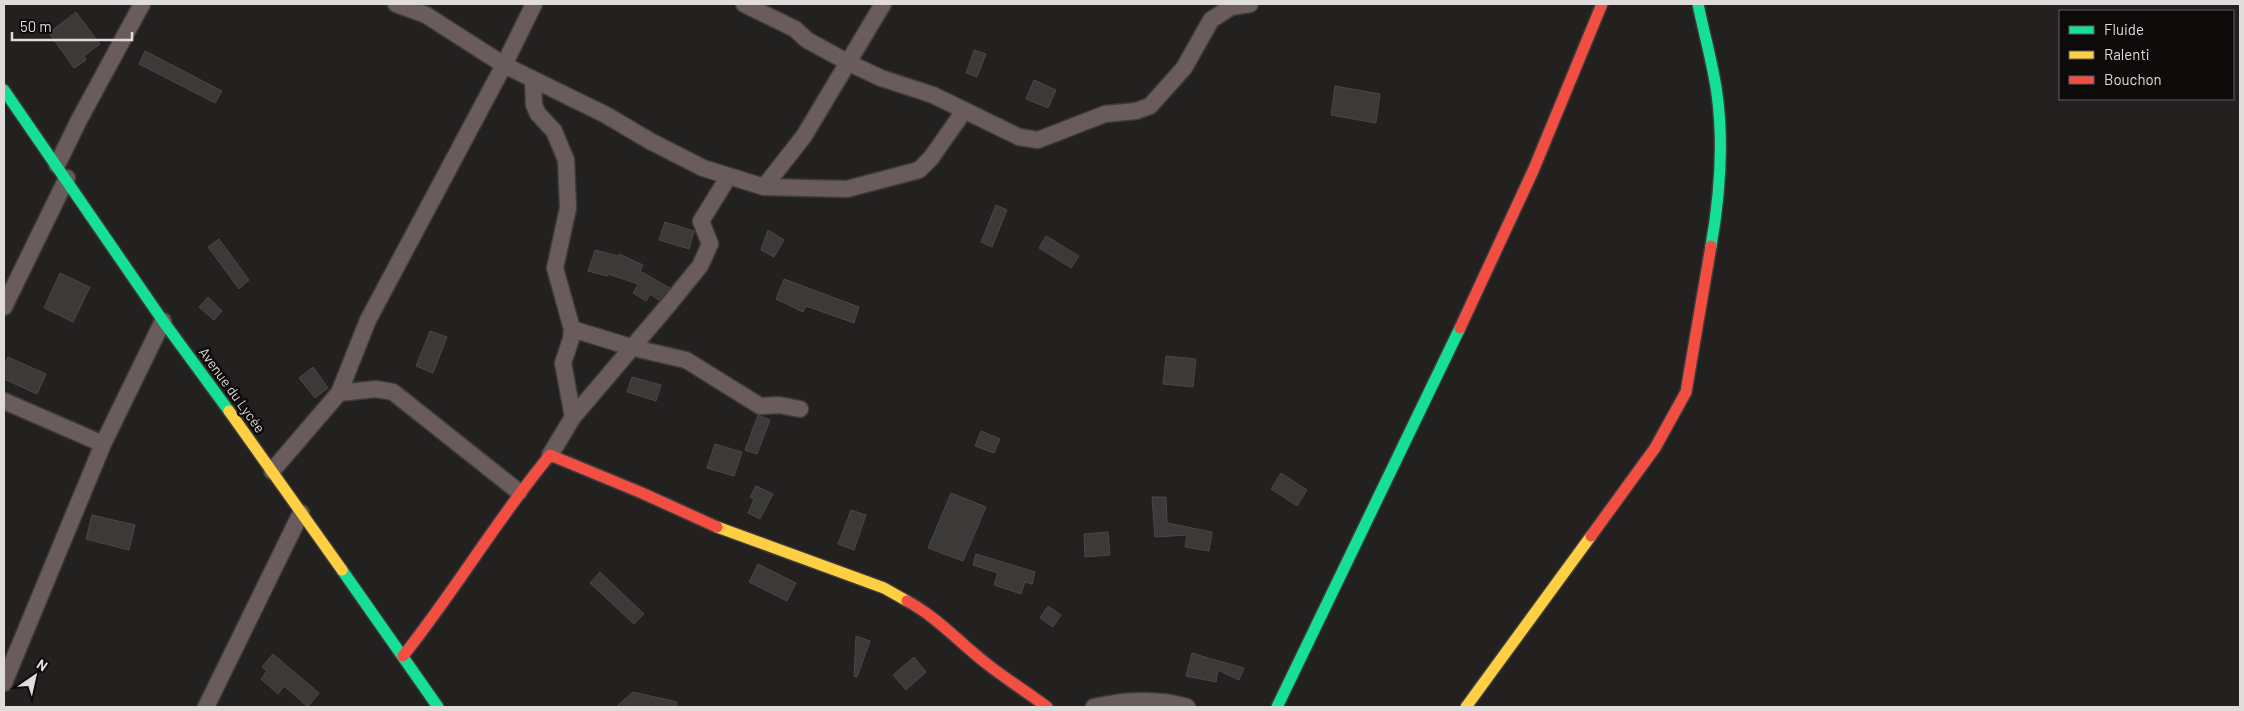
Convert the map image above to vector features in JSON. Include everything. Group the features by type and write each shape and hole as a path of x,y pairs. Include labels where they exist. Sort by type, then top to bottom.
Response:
{"street":[{"path":"4,307 62,172 79,120 142,4"},
{"path":"396,4 426,16 504,65 606,115 650,141 704,168 764,187 847,189 919,170 931,158 964,111"},
{"path":"272,471 339,393 368,320 504,65 534,4"},
{"path":"744,4 796,30 807,40 848,63 881,78 933,95 1019,137 1030,140 1052,136 1105,114 1136,112 1150,106 1162,96 1184,68 1211,20 1241,4"},
{"path":"764,187 804,136 882,4"},
{"path":"1277,707 1428,398 1512,214 1602,4"},
{"path":"1466,707 1541,609 1658,445 1676,416 1686,392 1720,194 1721,138 1717,92 1698,4"},
{"path":"533,80 534,105 538,114 554,131 566,160 568,208 555,268 572,329 572,339 563,363 573,417"},
{"name":"Avenue du Lycée","path":"4,90 62,172 162,321 272,471 438,707"},
{"path":"403,656 434,617 519,492 550,455 573,417 634,348 703,260 710,244 701,222 729,176"},
{"path":"4,683 103,444 162,321"},
{"path":"572,329 634,348 686,360 760,406 779,405 800,409"},
{"path":"339,393 376,389 393,392 519,492"},
{"path":"4,401 103,444"},
{"path":"550,455 642,493 699,521 884,588 913,604 944,626 987,664 1018,684 1047,707"},
{"path":"206,707 301,514"},
{"path":"1094,707 1108,704 1154,702 1173,703 1187,707"}],"building":[{"path":"76,12 100,44 84,56 86,60 74,68 49,33"},
{"path":"974,50 986,54 977,77 966,73"},
{"path":"145,51 222,91 215,103 139,64"},
{"path":"1034,80 1056,90 1048,108 1026,99"},
{"path":"1335,86 1380,94 1376,123 1331,115"},
{"path":"996,205 1007,210 992,247 981,242"},
{"path":"665,222 694,231 689,249 659,240"},
{"path":"768,230 784,240 774,257 761,250"},
{"path":"1046,236 1079,256 1071,268 1039,248"},
{"path":"219,239 249,280 239,289 208,247"},
{"path":"595,250 618,256 619,254 643,265 640,271 670,288 659,300 650,294 646,301 633,293 638,284 608,274 607,276 588,271"},
{"path":"60,273 90,287 73,322 44,308"},
{"path":"784,279 859,307 854,323 806,306 803,312 776,299"},
{"path":"208,297 222,311 214,320 199,307"},
{"path":"430,331 447,337 433,373 416,366"},
{"path":"1166,356 1196,359 1193,387 1163,384"},
{"path":"8,357 46,374 37,394 4,379 4,366"},
{"path":"313,367 328,388 315,398 299,378"},
{"path":"632,377 661,385 656,401 627,392"},
{"path":"758,415 770,420 757,454 745,450"},
{"path":"981,431 1000,439 994,453 975,446"},
{"path":"715,444 742,452 734,476 707,468"},
{"path":"1281,473 1307,490 1297,506 1271,489"},
{"path":"756,486 773,494 760,519 748,513 754,499 750,497"},
{"path":"951,493 986,507 963,561 928,548"},
{"path":"1152,497 1166,497 1167,523 1212,532 1209,551 1185,547 1187,535 1155,537"},
{"path":"851,510 866,515 854,550 838,544"},
{"path":"92,515 135,525 129,550 86,539"},
{"path":"1108,532 1110,555 1085,557 1084,534"},
{"path":"976,554 1035,572 1032,584 1025,582 1021,594 994,585 998,573 973,565"},
{"path":"758,564 796,583 787,601 749,582"},
{"path":"600,572 644,614 634,624 590,583"},
{"path":"1048,606 1061,615 1053,627 1040,618"},
{"path":"856,636 870,641 857,677 854,676"},
{"path":"1192,653 1244,668 1239,680 1218,670 1216,682 1186,676"},
{"path":"273,654 319,693 308,707 284,686 278,694 261,679 267,671 262,667"},
{"path":"914,657 926,672 906,690 893,675"},
{"path":"633,692 677,702 677,707 616,707"}],"traffic: fast":[{"path":"1698,4 1711,60 1719,113 1721,151 1719,189 1711,246"},
{"path":"4,90 163,321 229,411"},
{"path":"1277,707 1460,328"},
{"path":"342,570 438,707"}],"traffic: slow":[{"path":"229,411 342,570"},
{"path":"717,527 884,588 907,601"},
{"path":"1466,707 1591,536"}],"traffic: jam":[{"path":"1460,328 1533,171 1602,4"},
{"path":"1591,536 1655,448 1686,392 1711,246"},
{"path":"403,656 512,504 550,455 642,493 717,527"},
{"path":"907,601 918,607 987,664 1047,707"}]}
